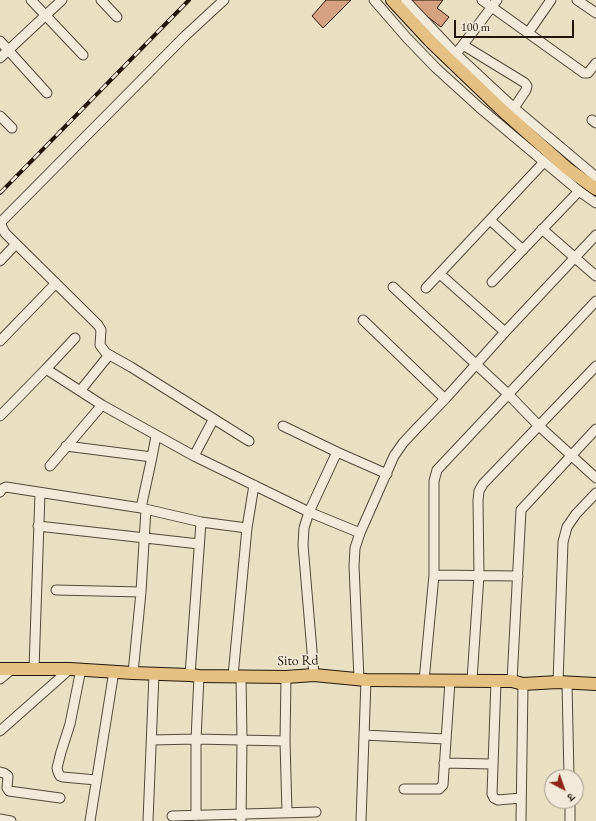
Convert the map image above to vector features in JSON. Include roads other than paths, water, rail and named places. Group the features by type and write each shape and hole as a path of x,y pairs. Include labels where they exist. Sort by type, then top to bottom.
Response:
{"main road":[{"path":"392,0 430,42 503,111 568,169 596,188"},
{"name":"Sito Rd","path":"6,669 76,669 194,676 286,677 314,675 362,679 424,681 472,680 596,684"}],"street":[{"path":"31,0 83,55"},
{"path":"0,58 62,0"},
{"path":"101,0 117,18"},
{"path":"224,0 185,36 2,221 1,225 2,230 98,325 101,330 100,346 106,353 249,441"},
{"path":"374,0 407,38 436,68 480,108 544,162 596,203"},
{"path":"405,0 456,54 514,108 596,177"},
{"path":"482,0 495,3 528,33 584,73 588,73 596,63"},
{"path":"528,33 551,0"},
{"path":"577,0 596,13"},
{"path":"456,54 495,3"},
{"path":"0,41 47,93"},
{"path":"463,45 527,86 514,108"},
{"path":"0,116 12,128"},
{"path":"426,288 544,162"},
{"path":"492,282 579,190"},
{"path":"490,220 523,250"},
{"path":"542,229 596,276"},
{"path":"361,821 364,735 362,679 354,566 355,548 360,533 394,456 403,443 596,235"},
{"path":"0,261 16,244"},
{"path":"440,274 505,332"},
{"path":"0,341 56,283"},
{"path":"393,286 508,394 539,426 596,478"},
{"path":"424,681 434,575 434,481 437,470 596,302"},
{"path":"363,320 444,399"},
{"path":"0,416 46,370 75,338"},
{"path":"80,391 110,355"},
{"path":"472,680 479,575 479,491 483,484 596,366"},
{"path":"46,370 102,405 194,456 309,512 360,533"},
{"path":"50,466 102,405"},
{"path":"194,456 213,420"},
{"path":"282,426 387,474"},
{"path":"521,821 518,682 518,576 521,510 596,429"},
{"path":"133,673 141,592 144,537 143,508 156,436"},
{"path":"66,446 152,457"},
{"path":"314,675 303,545 304,528 309,512 337,452"},
{"path":"241,818 242,740 237,676 247,528 254,485"},
{"path":"0,492 6,487 143,508 200,522 247,528"},
{"path":"34,669 40,493"},
{"path":"568,769 563,683 563,542 567,527 576,514 596,493"},
{"path":"196,816 194,676 200,522"},
{"path":"38,526 200,544"},
{"path":"434,575 518,576"},
{"path":"56,590 141,592"},
{"path":"0,679 6,669"},
{"path":"0,731 76,669"},
{"path":"76,669 70,724 57,768 60,776 63,777 96,780"},
{"path":"90,821 114,671"},
{"path":"148,821 154,674"},
{"path":"286,677 285,741 287,813"},
{"path":"404,788 442,788 450,681"},
{"path":"496,681 492,794 494,798 498,800 521,798"},
{"path":"364,735 445,739"},
{"path":"152,740 196,739 285,741"},
{"path":"444,763 492,764"},
{"path":"0,772 8,776 7,788 9,791 60,798"},
{"path":"570,809 570,821"},
{"path":"172,816 241,818 287,813 316,812"},
{"path":"0,819 11,821"}],"railway":[{"path":"0,193 189,0"}]}
